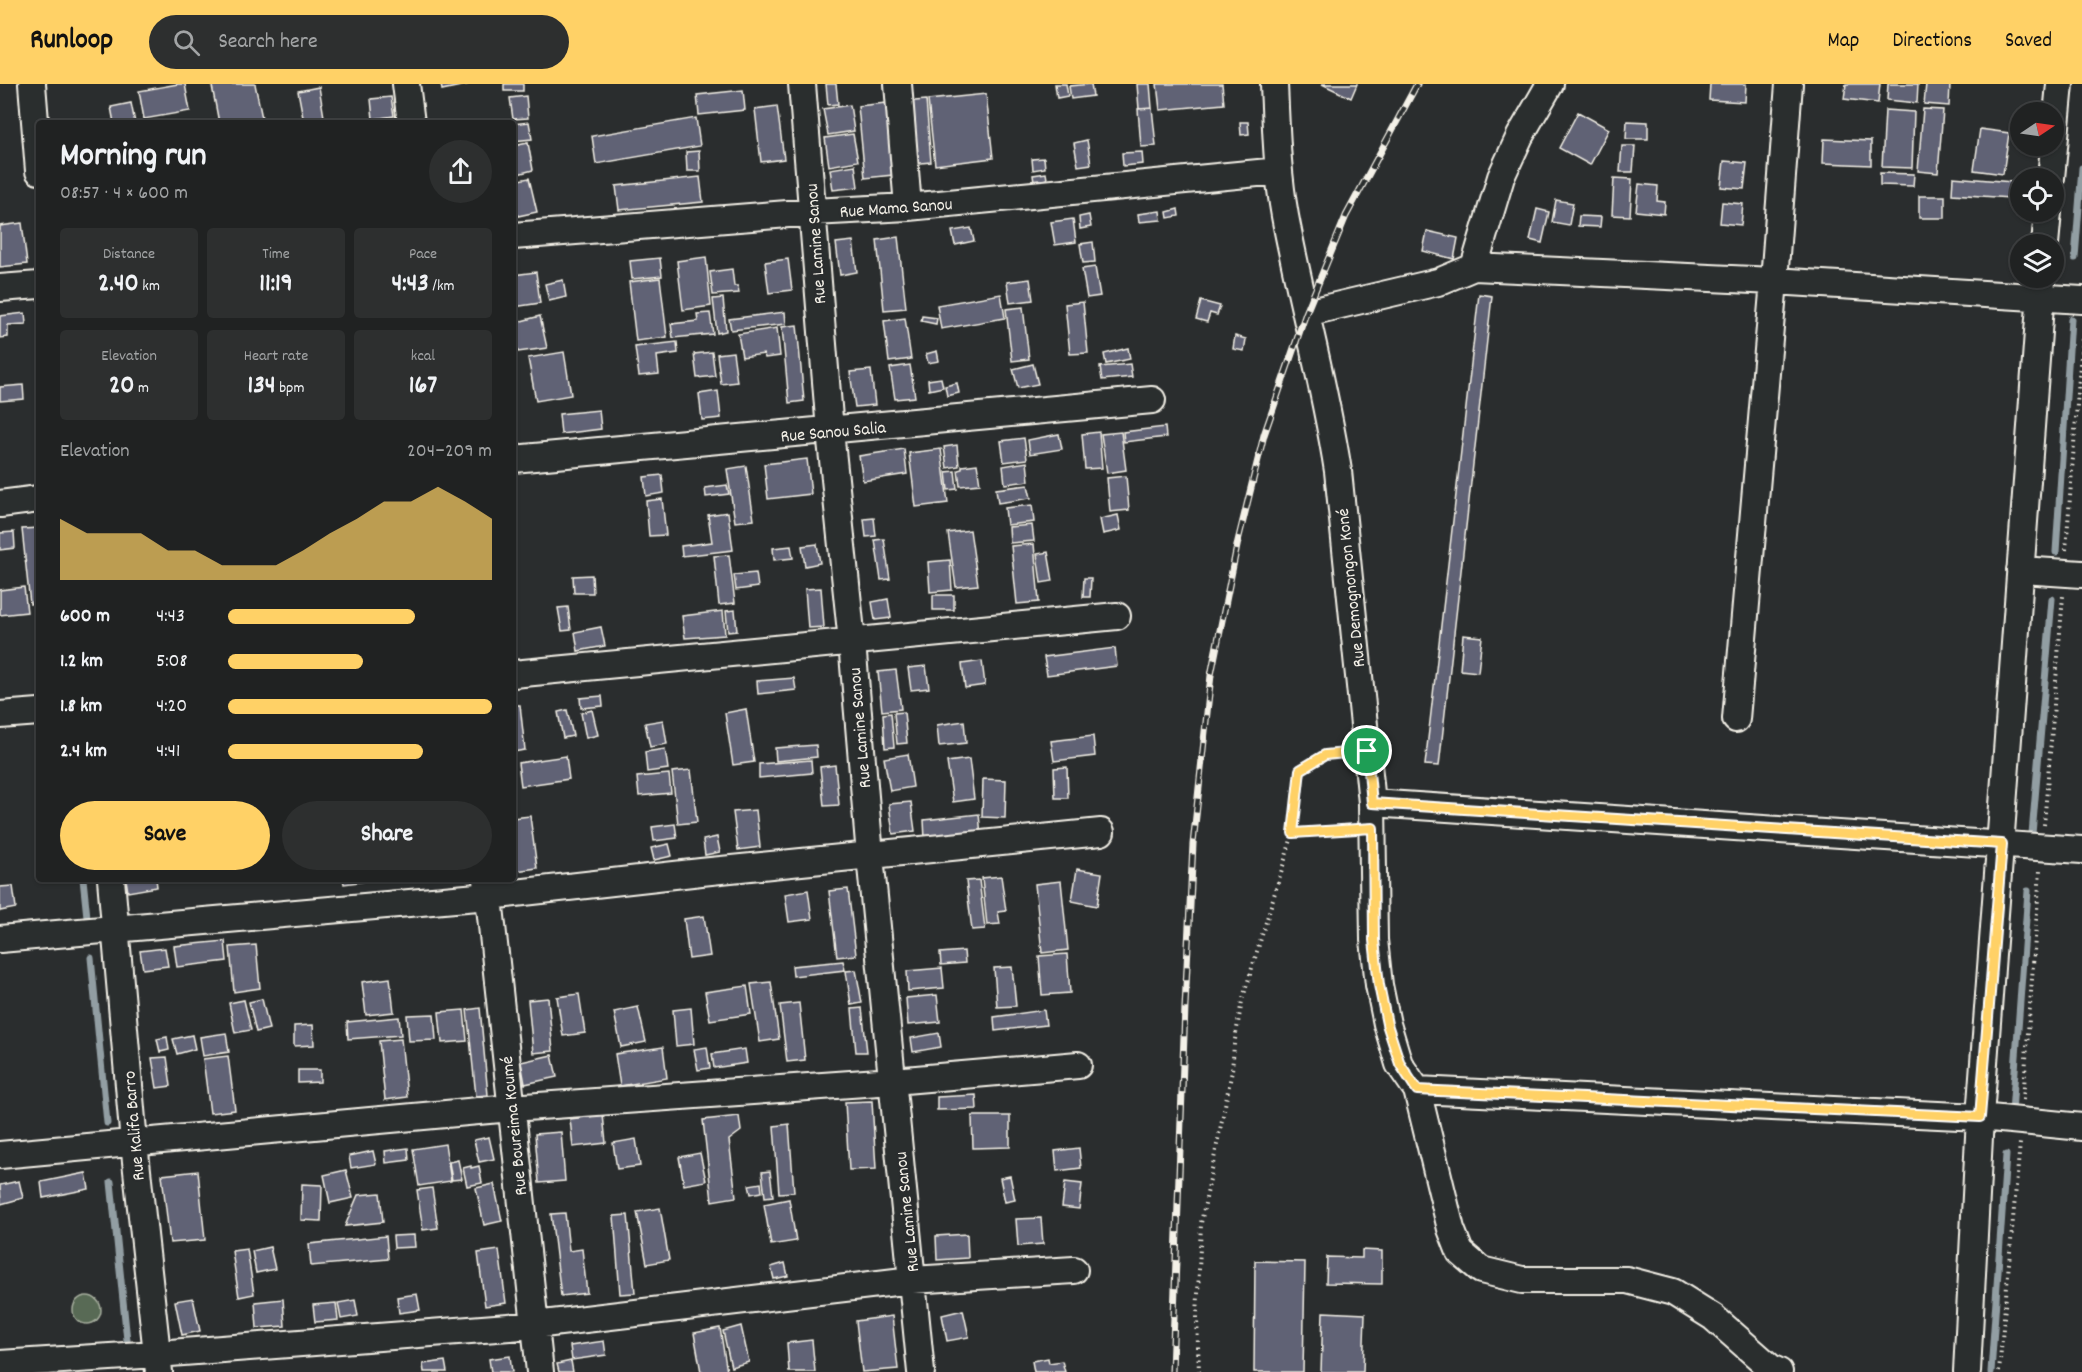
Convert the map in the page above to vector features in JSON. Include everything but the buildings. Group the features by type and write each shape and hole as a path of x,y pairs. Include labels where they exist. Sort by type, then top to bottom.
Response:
{"street":[{"path":"32,84 36,134"},
{"path":"406,84 411,120"},
{"name":"Rue Lamine Sanou","path":"802,84 830,431 921,1372"},
{"path":"898,84 908,207"},
{"name":"Rue Demognongon Koné","path":"1274,84 1279,171 1285,214 1332,431 1338,471 1373,815 1374,940 1379,985 1387,1024 1400,1064 1417,1090 1451,1229 1460,1252 1481,1270 1522,1280 1627,1280 1673,1292 1713,1317 1771,1368 1779,1372"},
{"path":"1474,267 1501,177 1520,136 1550,84"},
{"path":"1736,719 1789,84"},
{"path":"2052,168 2060,84"},
{"name":"Rue Mama Sanou","path":"516,236 813,212 908,207 1279,171"},
{"path":"1306,313 1428,284 1474,267 1774,281 2010,286"},
{"path":"0,288 36,285"},
{"path":"1967,1372 1980,1117 2042,288"},
{"path":"2045,288 2082,300"},
{"name":"Rue Sanou Salia","path":"516,459 1152,400"},
{"path":"0,504 36,500"},
{"path":"2020,570 2082,574"},
{"path":"516,674 1117,616"},
{"path":"0,714 36,712"},
{"path":"1373,815 2002,844 2082,850"},
{"path":"0,939 115,929 488,888 701,872 1101,832"},
{"name":"Rue Kalifa Barro","path":"111,882 134,1143 158,1363"},
{"name":"Rue Boureima Koumé","path":"488,888 540,1372"},
{"path":"0,1155 511,1108 893,1081 1078,1065"},
{"path":"1417,1090 1980,1117 2082,1127"},
{"path":"0,1364 158,1363 535,1325 912,1281 1074,1270"}],"path":[{"path":"1199,1372 1197,1318 1201,1223 1232,1071 1242,1001 1293,833 1300,770 1325,755 1367,751"},
{"path":"1293,833 1373,815"}],"green space":[{"path":"87,1296 97,1300 101,1310 97,1320 87,1324 77,1320 73,1310 77,1300"}],"waterway":[{"path":"2075,258 2082,168"},
{"path":"2056,552 2071,319"},
{"path":"2032,834 2052,599"},
{"path":"83,882 87,917"},
{"path":"2012,1112 2028,891"},
{"path":"91,958 107,1123"},
{"path":"1991,1372 2006,1155"},
{"path":"111,1182 127,1340"}],"railway":[{"path":"1172,1372 1193,844 1211,675 1238,541 1264,435 1306,313 1346,216 1417,84"}],"route":[{"path":"1367,751 1372,803 2002,844 1980,1117 1417,1090 1400,1064 1387,1024 1379,985 1374,940 1373,828 1293,833 1300,770 1325,755 1367,751"}]}
